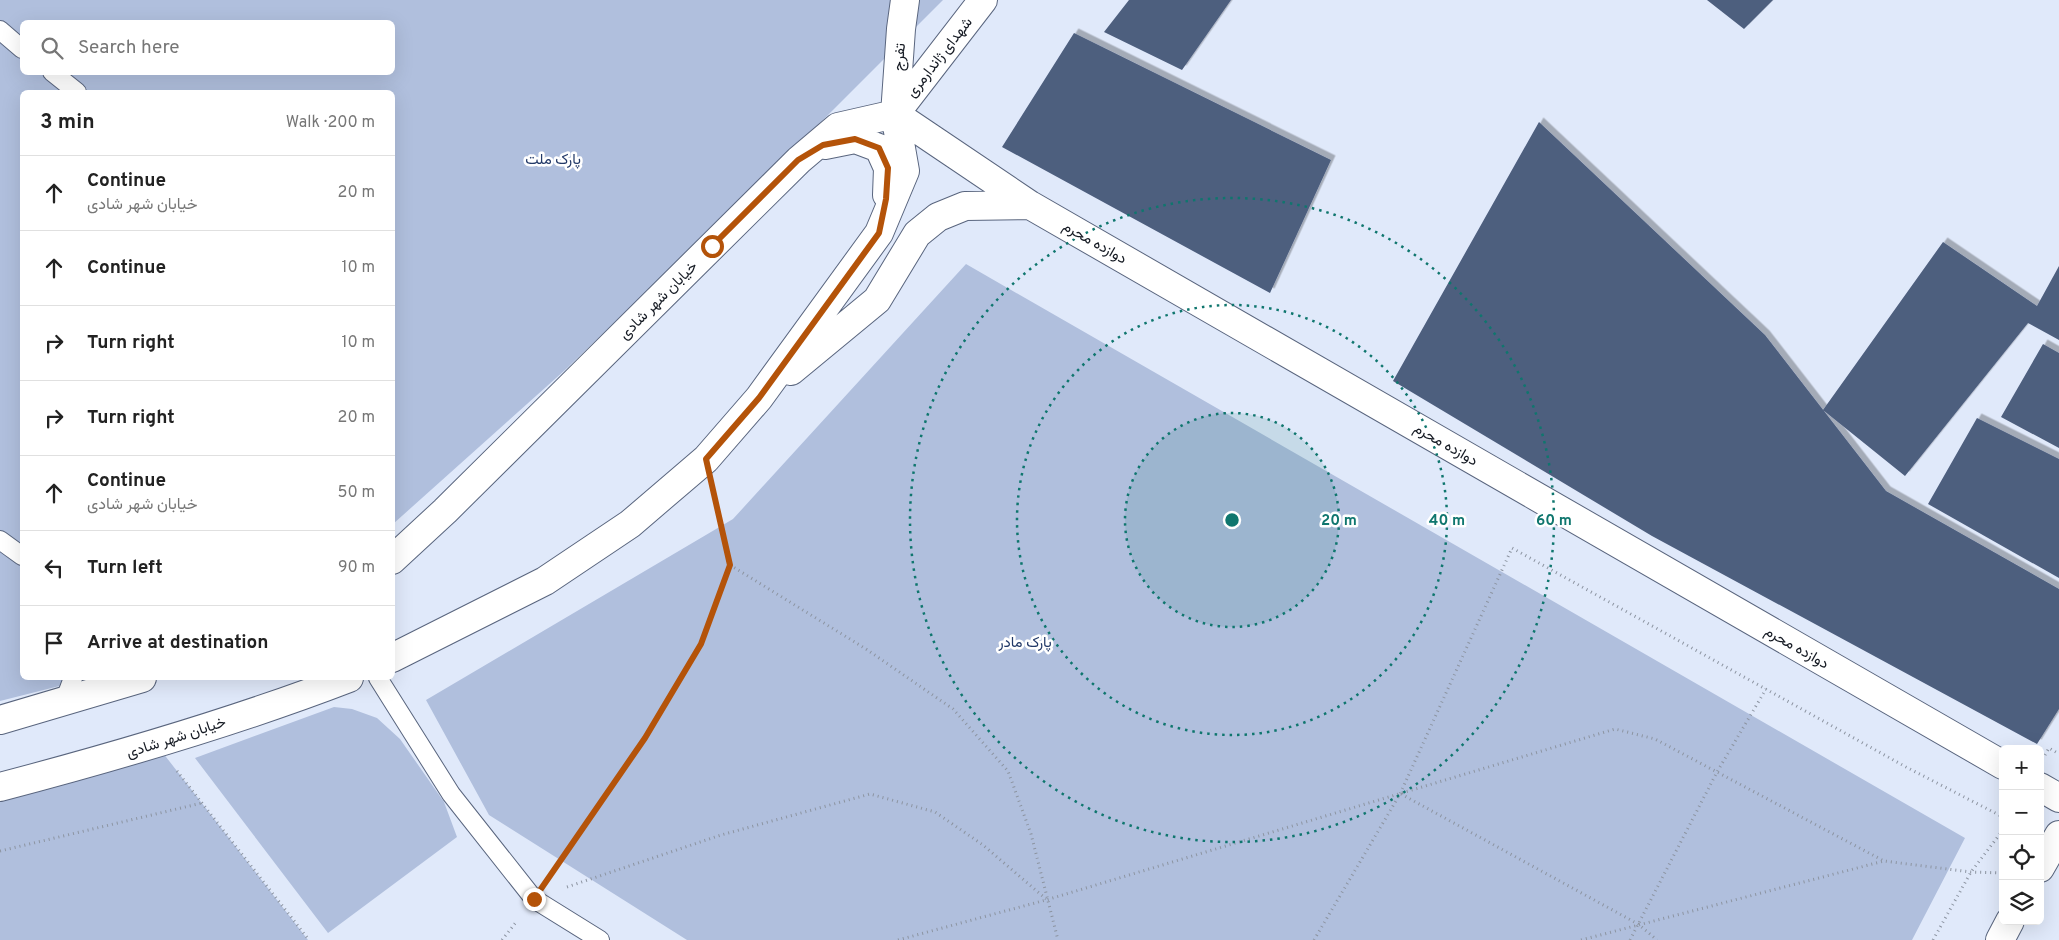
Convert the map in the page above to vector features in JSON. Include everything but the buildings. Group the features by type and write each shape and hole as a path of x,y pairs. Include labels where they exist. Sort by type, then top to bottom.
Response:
{"main road":[{"name":"تفرج","path":"895,114 904,0"},
{"name":"شهدای ژاندارمری","path":"895,114 983,0"},
{"name":"خیابان شهر شادی","path":"395,557 459,497 798,160 838,127 895,114"},
{"name":"دوازده محرم","path":"895,114 1030,205 1999,763"},
{"path":"395,656 545,581 630,524 706,459 759,398 879,233 905,171 895,114"},
{"path":"798,160 823,145 855,139 879,148 888,168 886,199 879,233"},
{"path":"759,398 877,300 917,234 938,217 965,206 1030,205"},
{"path":"0,720 69,690 130,680"},
{"name":"خیابان شهر شادی","path":"0,787 156,744 291,700 344,680"},
{"path":"2044,789 2059,798"},
{"path":"2044,861 2059,835"},
{"path":"2000,940 2008,925"}],"lane":[{"path":"0,30 20,47"},
{"path":"56,75 74,90"},
{"path":"0,540 20,555"},
{"path":"379,680 451,794 534,899 600,940"}],"path":[{"path":"502,940 534,899 645,738 701,644 730,565 706,459"},
{"path":"1314,940 1400,794 1512,548 1906,767 1999,815"},
{"path":"730,565 866,648 953,709 1008,771 1031,834 1046,900 1058,940"},
{"path":"1630,940 1717,772 1766,689"},
{"path":"898,940 1046,900 1615,729 1655,739 1884,861 1971,872 1999,873"},
{"path":"156,744 309,940"},
{"path":"534,899 721,835 870,794 935,812 983,845 1046,900"},
{"path":"1400,794 1638,924 1657,940"},
{"path":"0,851 202,803"},
{"path":"1933,940 1971,872 1999,835"},
{"path":"1581,940 1884,861"}],"green space":[{"name":"پارک ملت","path":"0,0 943,0 790,153 565,370 395,522 395,90 20,90 20,680 83,680 0,701"},
{"name":"پارک مادر","path":"966,264 1965,838 1912,940 687,940 489,815 426,700 733,519"},
{"path":"334,707 352,709 377,718 400,739 444,802 457,837 328,933 195,758"},
{"path":"156,744 308,940 0,940 0,790"}],"route":[{"path":"534,899 645,738 701,644 730,565 706,459 759,398 879,233 886,199 888,168 879,148 855,139 823,145 798,160 712,246"}]}
